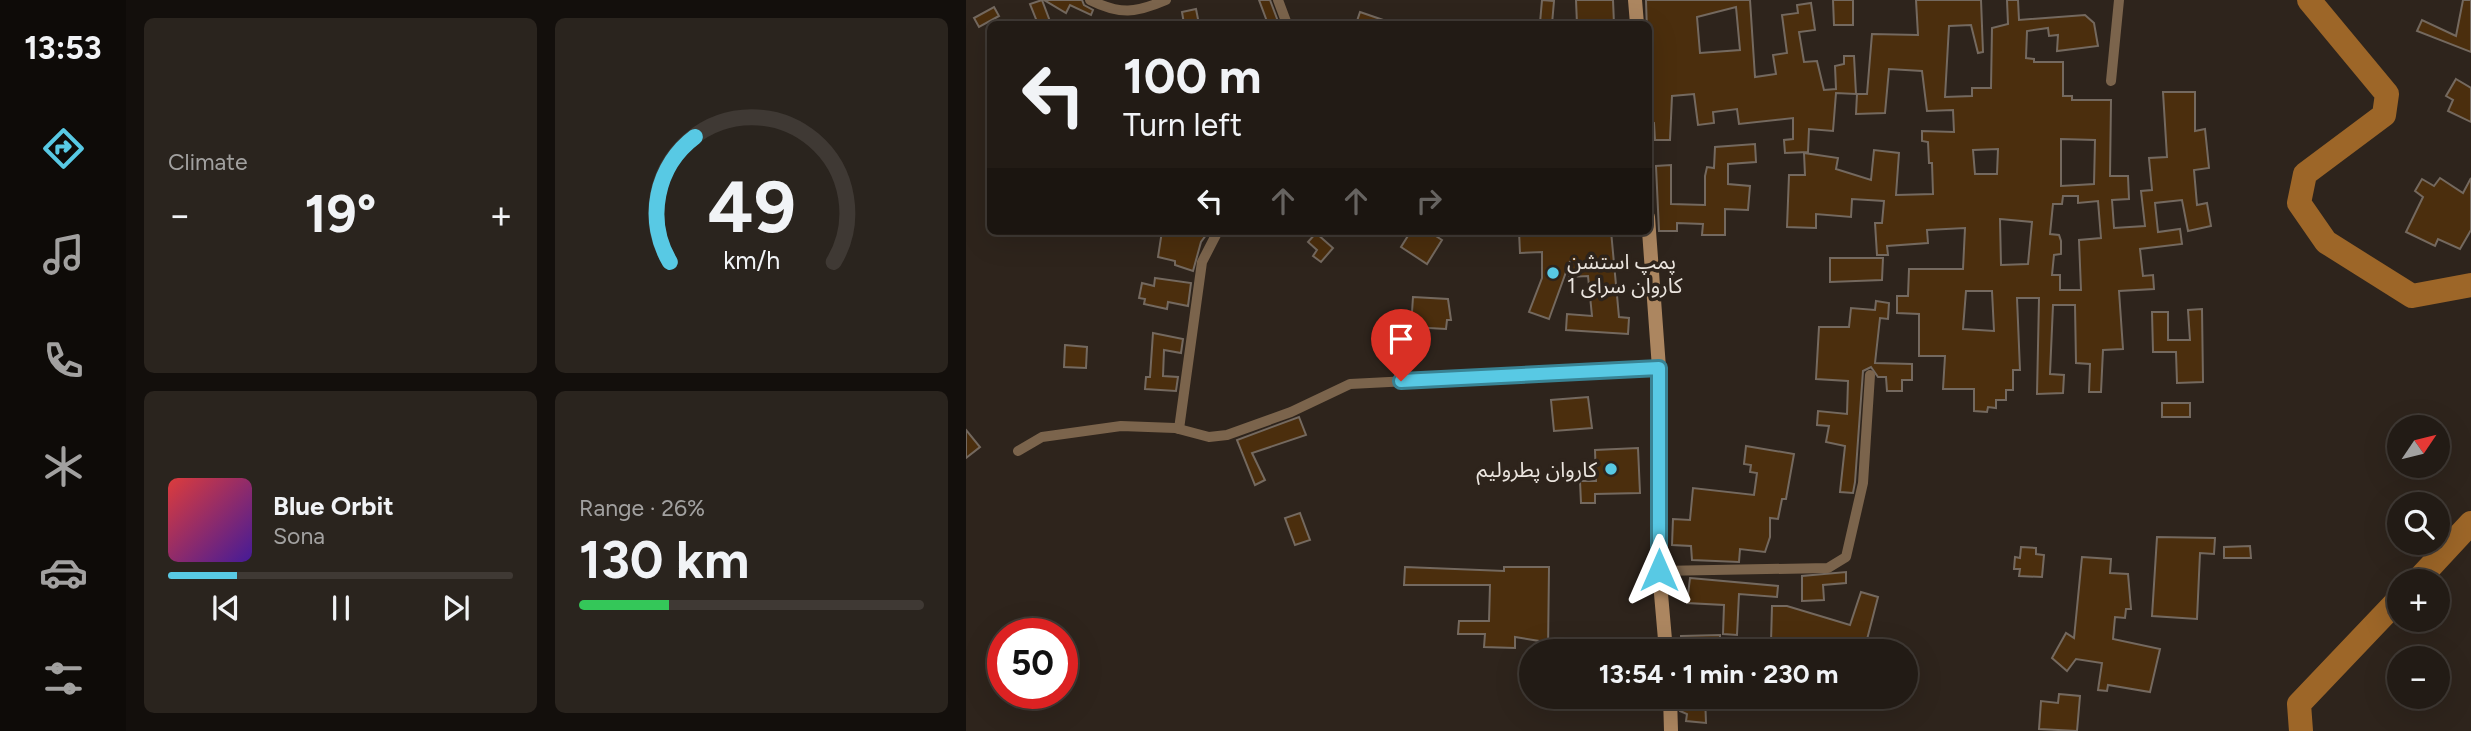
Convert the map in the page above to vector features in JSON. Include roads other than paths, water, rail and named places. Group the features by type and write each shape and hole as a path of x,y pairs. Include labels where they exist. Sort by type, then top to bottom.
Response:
{"main road":[{"path":"1635,0 1637,21"},
{"path":"1649,235 1659,368 1659,570 1665,639"},
{"path":"1670,709 1671,731"}],"street":[{"path":"1090,0 1106,8 1138,12 1166,0"},
{"path":"1278,0 1286,21"},
{"path":"2111,81 2119,0"},
{"path":"1138,12 1143,21"},
{"path":"1180,429 1202,262 1217,235"},
{"path":"1018,451 1042,437 1121,426 1180,429 1209,437 1227,435 1291,412 1350,384 1659,368"},
{"path":"1659,570 1828,568 1841,562 1846,557 1863,483 1870,375"}],"waterway":[{"path":"2309,0 2387,94 2384,115 2305,174 2299,203 2326,242 2412,296 2471,285"},
{"path":"2428,569 2471,523"},
{"path":"2301,731 2299,704 2387,612"}],"place":[{"name":"پمپ استشن کاروان سرای 1","path":"1553,273"},
{"name":"کاروان پطرولیم","path":"1611,469"}]}
